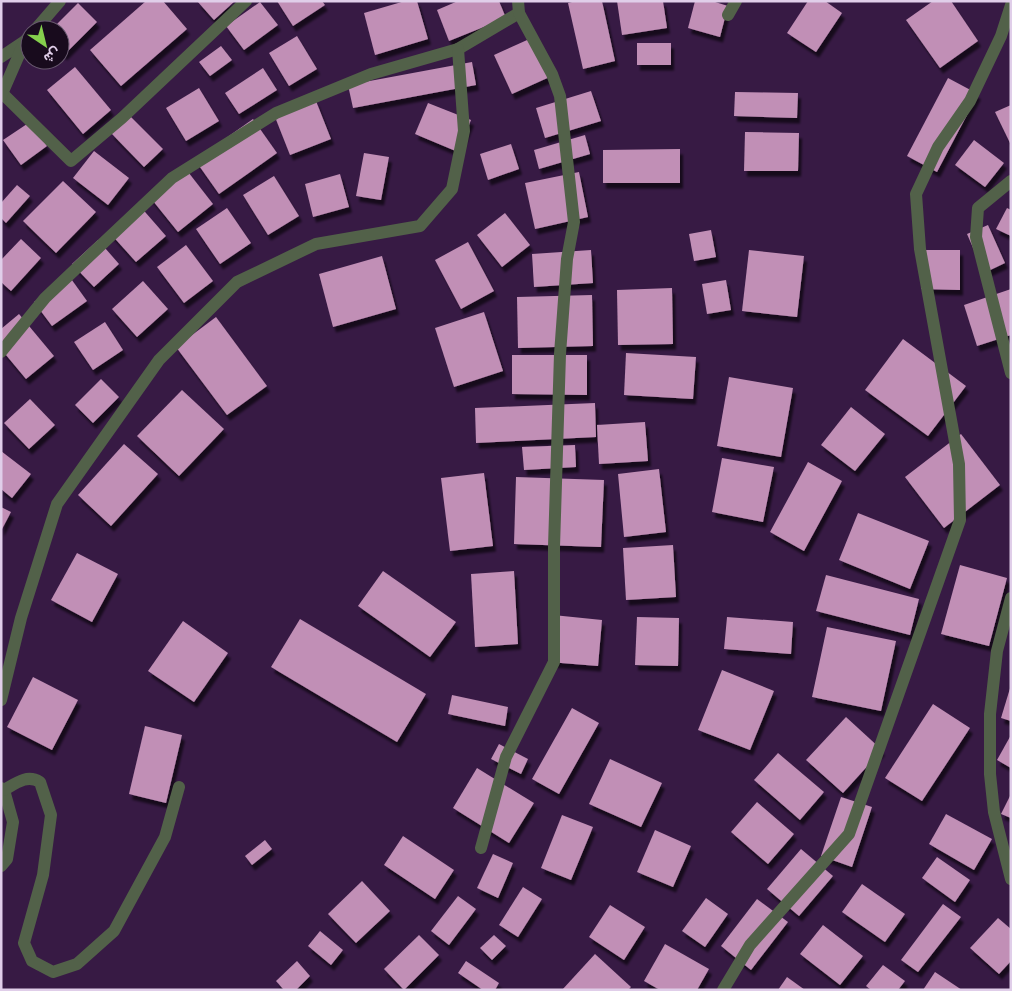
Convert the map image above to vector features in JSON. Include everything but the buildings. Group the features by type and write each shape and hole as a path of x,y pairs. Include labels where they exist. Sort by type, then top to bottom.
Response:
{"street":[{"path":"44,20 60,1"},
{"path":"20,56 2,95 71,161 129,111 246,1"},
{"path":"728,15 736,1"},
{"path":"722,990 750,946 849,834 960,520 959,464 920,250 916,194 938,147 970,101 1001,36 1011,5"},
{"path":"1,352 45,298 172,178 276,113 372,74 458,49 518,7 552,74 560,96 574,222 567,259 560,354 554,547 554,662 506,757 481,848"},
{"path":"1,57 20,44"},
{"path":"1,700 22,618 57,504 159,360 237,282 316,244 420,226 452,189 464,131 458,49"},
{"path":"1011,181 978,208 976,238 1011,372"},
{"path":"1011,598 996,651 990,724 990,774 994,812 1011,879"},
{"path":"1,866 7,859 13,822 3,789 24,779 33,778 40,782 51,815 43,874 24,942 32,961 54,972 77,964 114,931 166,837 179,786"}]}
